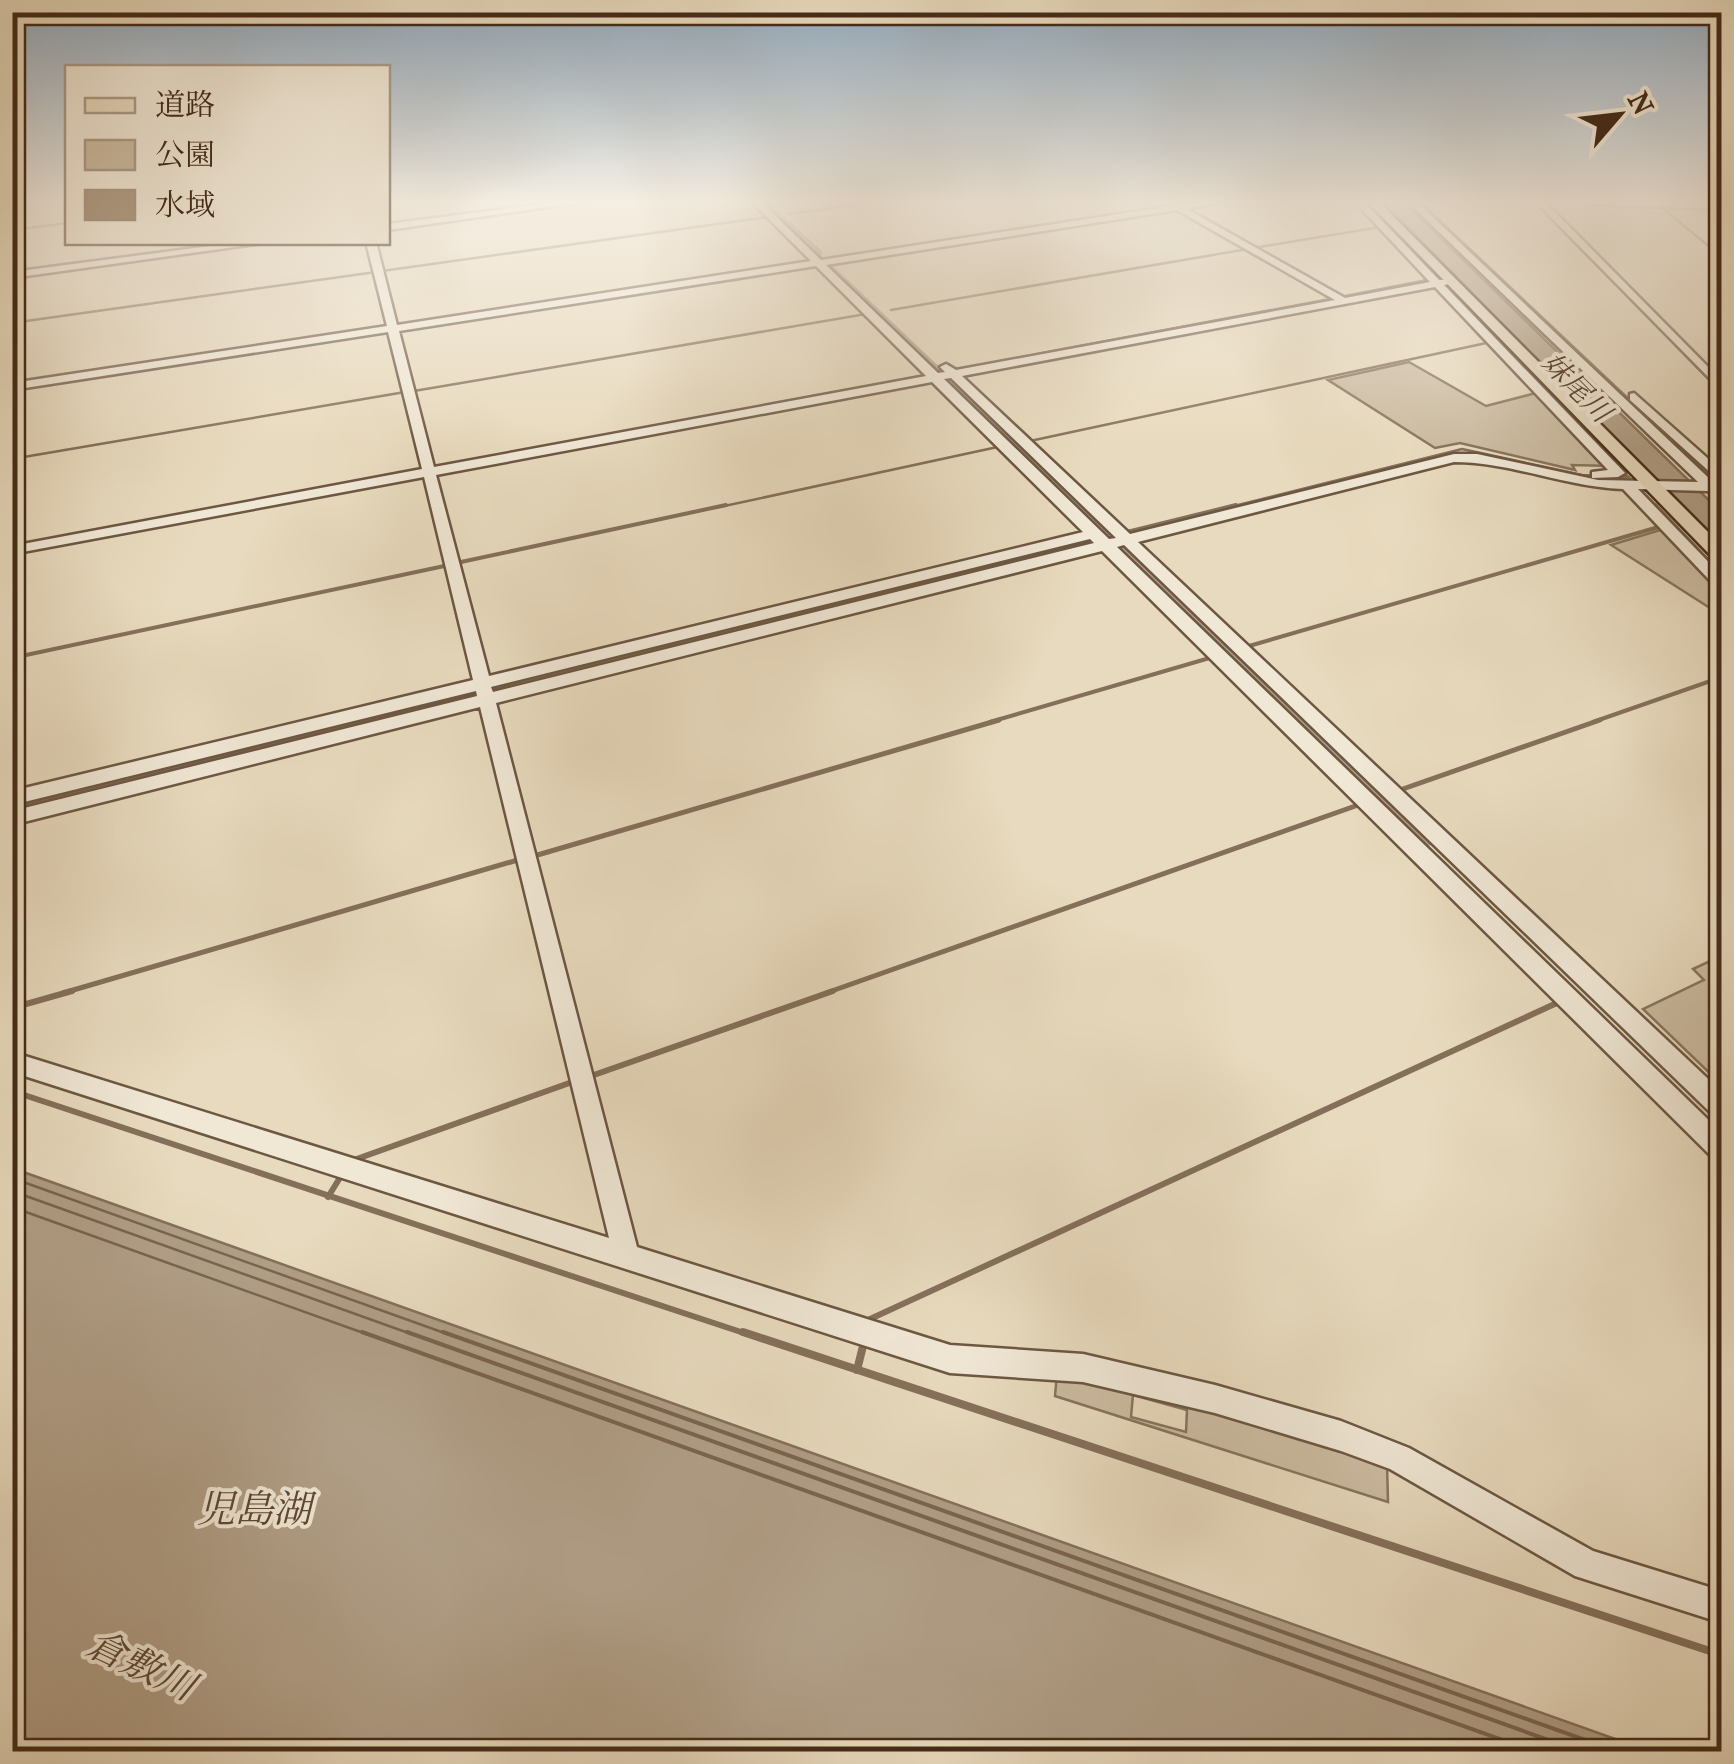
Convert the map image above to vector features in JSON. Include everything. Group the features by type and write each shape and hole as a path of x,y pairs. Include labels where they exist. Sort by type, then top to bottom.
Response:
{"main road":[{"path":"1443,283 1642,486 1722,557"}],"street":[{"path":"382,283 627,1258"},
{"path":"12,384 671,283"},
{"path":"844,283 927,349"},
{"path":"853,283 1014,448 1233,657 1722,1108"},
{"path":"1314,283 1340,298"},
{"path":"12,550 1427,283"},
{"path":"1443,283 1493,342 1618,473 1559,471"},
{"path":"1505,283 1718,485"},
{"path":"1620,283 1722,388"},
{"path":"941,372 1014,448"},
{"path":"12,798 486,691 1361,475 1462,457 1642,486 1718,485"},
{"path":"1642,486 1666,526 1722,585"},
{"path":"1233,657 1722,1150"},
{"path":"12,818 486,691"},
{"path":"12,1062 950,1359 1083,1368 1325,1430 1399,1458 1586,1565 1722,1606"}],"green space":[{"path":"1409,362 1486,406 1536,393 1611,466 1572,465 1575,470 1460,443 1435,448 1328,380"},
{"path":"1667,531 1721,589 1721,615 1611,545"},
{"path":"1721,956 1721,1084 1643,1009 1704,980 1693,969"},
{"path":"1057,1373 1147,1389 1387,1463 1388,1502 1055,1396","holes":["1133,1395 1187,1410 1186,1432 1131,1417"]}],"water":[{"name":"妹尾川","path":"1463,283 1487,283 1721,512 1721,547"},
{"name":"児島湖","path":"12,1168 1649,1751 13,1751"}],"waterway":[{"path":"12,323 295,283"},
{"path":"847,283 1420,840"},
{"path":"891,310 1047,283"},
{"path":"1340,297 1410,283"},
{"path":"1442,283 1488,331"},
{"path":"1506,283 1722,487"},
{"path":"1615,283 1722,393"},
{"path":"395,325 577,297"},
{"path":"953,370 1335,298"},
{"path":"414,391 866,314"},
{"path":"1030,441 1491,342"},
{"path":"630,431 927,375"},
{"path":"1531,375 1628,477"},
{"path":"12,459 405,392"},
{"path":"715,508 1016,443"},
{"path":"1226,508 1462,449 1582,475 1628,477"},
{"path":"1628,477 1658,508"},
{"path":"461,562 726,505"},
{"path":"1127,532 1236,505"},
{"path":"1655,505 1722,575"},
{"path":"1249,646 1662,526"},
{"path":"489,690 1112,536"},
{"path":"12,658 449,565"},
{"path":"990,722 1213,657"},
{"path":"1593,722 1722,677"},
{"path":"359,722 478,693"},
{"path":"12,808 369,720"},
{"path":"534,856 999,720"},
{"path":"1400,790 1600,720"},
{"path":"826,993 1361,804"},
{"path":"63,993 521,859"},
{"path":"12,1008 72,991"},
{"path":"591,1076 833,991"},
{"path":"870,1319 1559,1002"},
{"path":"351,1161 575,1081"},
{"path":"12,1091 329,1196"},
{"path":"329,1196 341,1176"},
{"path":"329,1196 750,1335"},
{"path":"743,1332 857,1370"},
{"path":"857,1370 864,1342"},
{"path":"857,1370 1722,1655"}],"water label":[{"name":"倉敷川","path":"141,1665"}]}
